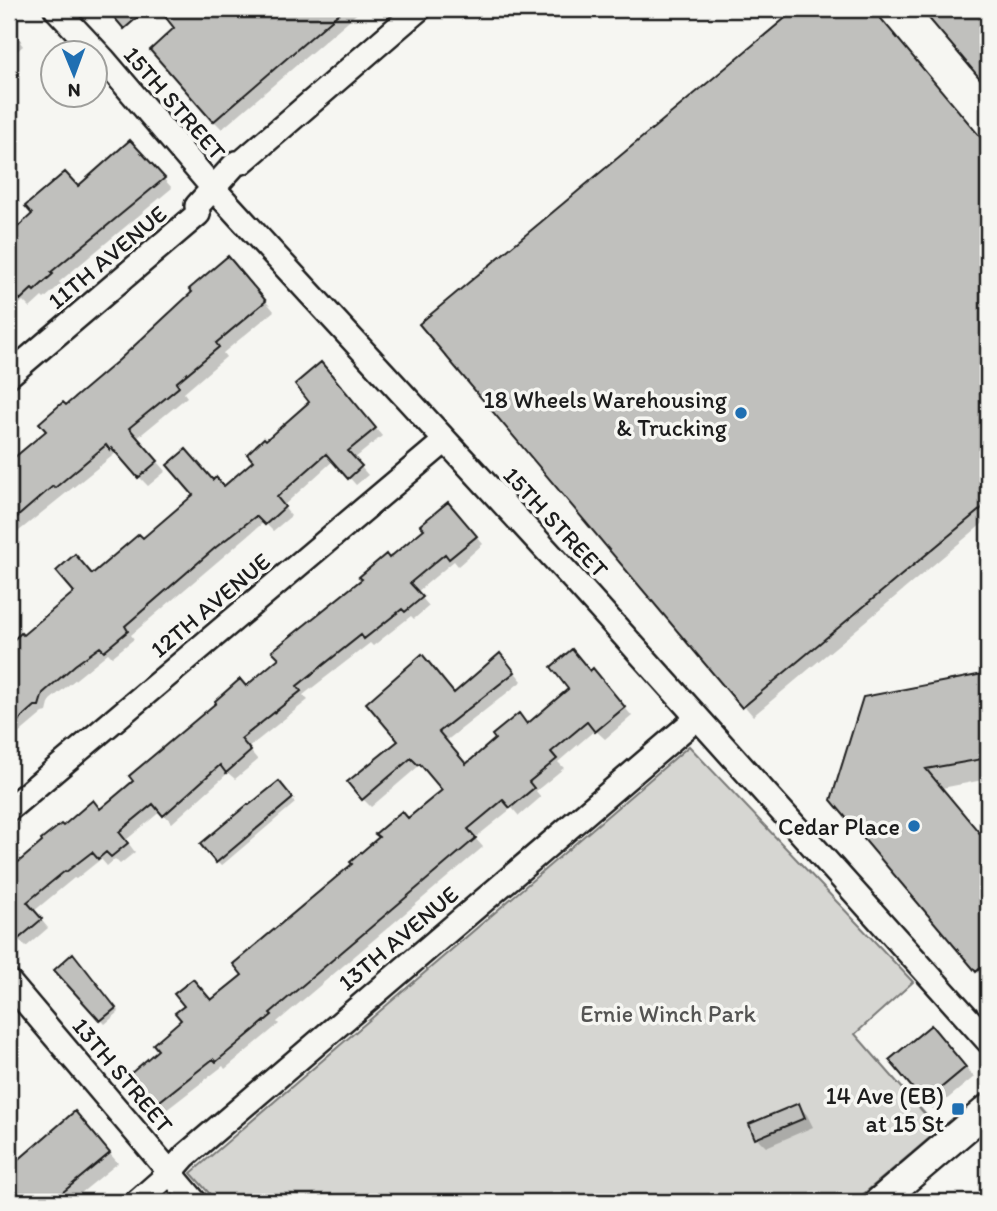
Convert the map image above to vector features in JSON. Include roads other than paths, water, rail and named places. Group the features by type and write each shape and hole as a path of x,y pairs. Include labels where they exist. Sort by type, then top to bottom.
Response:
{"street":[{"name":"15TH STREET","path":"56,9 213,188 574,580 988,1041"},
{"name":"11TH AVENUE","path":"9,375 198,214 197,206 236,163 242,162 419,9"},
{"name":"12TH AVENUE","path":"9,809 445,441"},
{"name":"13TH AVENUE","path":"136,1202 312,1046 696,718"},
{"name":"13TH STREET","path":"9,982 195,1202"},
{"path":"879,1202 988,1109"}],"place":[{"name":"18 Wheels Warehousing & Trucking","path":"741,413"},
{"name":"Cedar Place","path":"914,826"},
{"name":"14 Ave (EB) at 15 St","path":"958,1109"}],"park label":[{"name":"Ernie Winch Park","path":"668,1013"}]}
